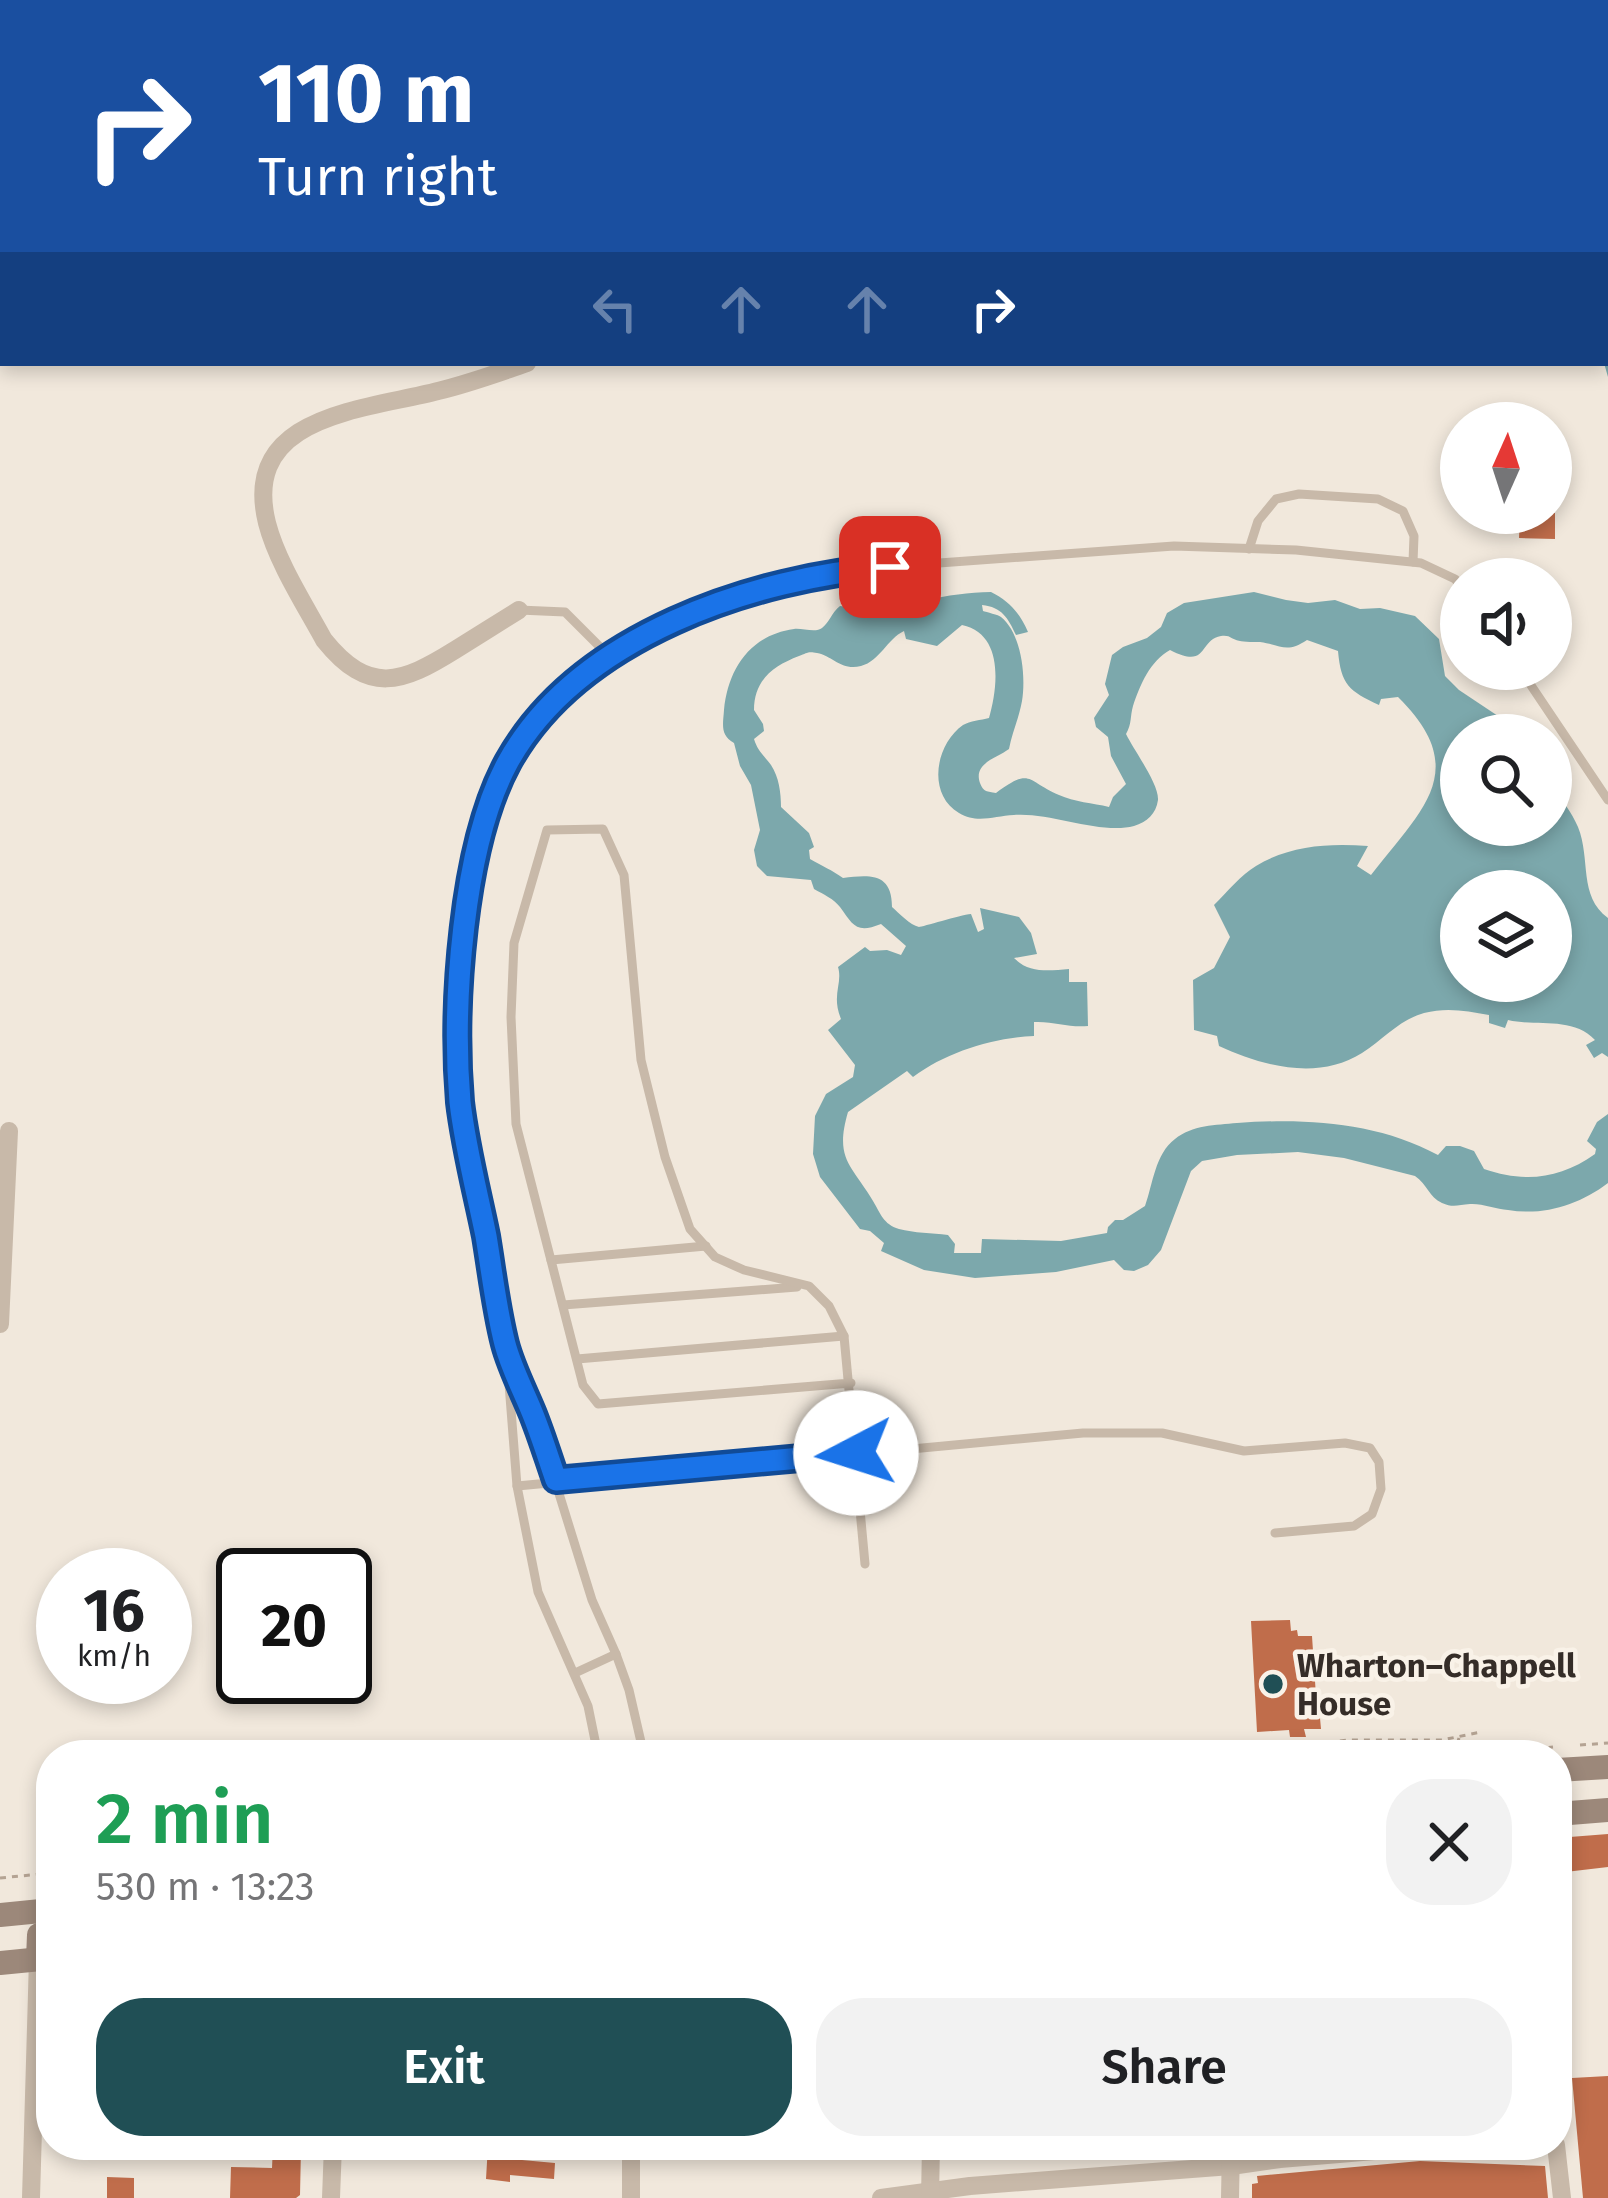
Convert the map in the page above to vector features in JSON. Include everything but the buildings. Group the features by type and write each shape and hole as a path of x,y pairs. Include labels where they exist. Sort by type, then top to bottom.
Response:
{"main road":[{"path":"1572,1768 1608,1767"},
{"path":"1572,1813 1608,1810"},
{"path":"0,1916 36,1912"},
{"path":"0,1963 36,1960"}],"street":[{"path":"518,366 441,391 321,420 284,443 268,470 263,500 268,527 324,640 349,665 393,679 422,671 519,610"},
{"path":"0,1324 10,1131"},
{"path":"31,2198 36,2106"},
{"path":"332,2198 333,2160"},
{"path":"631,2198 632,2160"},
{"path":"930,2196 931,2160"},
{"path":"1230,2198 1231,2160"},
{"path":"881,2198 1268,2160"},
{"path":"1558,2160 1562,2198"}],"lane":[{"path":"1249,549 1258,521 1276,499 1299,494 1378,499 1403,511 1414,536 1414,562"},
{"path":"595,1740 588,1706 538,1592 517,1486 506,1346 460,1105 457,1014 479,833 507,763 545,709 608,655 660,629 771,586 843,570 1174,546 1296,550 1421,562 1440,571"},
{"path":"519,610 565,612 608,655"},
{"path":"1534,690 1608,800"},
{"path":"850,1383 598,1405 584,1384 516,1124 511,1017 514,943 547,830 603,829 625,875 641,1060 665,1157 690,1228 715,1256 744,1270 809,1286 829,1306 844,1336 850,1383 865,1564"},
{"path":"551,1260 706,1246"},
{"path":"563,1305 809,1286"},
{"path":"577,1360 844,1336"},
{"path":"506,1346 539,1429 641,1740"},
{"path":"517,1486 1083,1433 1162,1432 1244,1450 1345,1443 1370,1448 1378,1462 1382,1489 1372,1514 1354,1526 1276,1533"},
{"path":"575,1673 616,1654"}],"path":[{"path":"1347,1740 1442,1740 1481,1732"},
{"path":"1459,1740 1460,1736"},
{"path":"1572,1746 1608,1743"},
{"path":"0,1878 36,1874"}],"water":[{"path":"991,592 1003,599 1028,632 1016,635 995,608 982,605 983,611 1001,617 1014,634 1021,656 1021,707 1009,749 983,766 980,783 986,791 996,793 1017,780 1029,779 1065,797 1109,807 1126,784 1111,756 1108,737 1096,727 1094,718 1109,695 1105,684 1112,655 1147,638 1161,627 1167,613 1184,603 1254,592 1308,603 1335,600 1360,609 1415,616 1439,639 1440,690 1459,690 1495,714 1440,714 1440,846 1572,846 1572,816 1582,839 1592,899 1608,918 1608,1057 1602,1053 1594,1058 1586,1045 1595,1040 1576,1028 1508,1020 1505,1028 1489,1023 1489,1015 1457,1010 1415,1016 1362,1053 1327,1067 1290,1068 1253,1059 1219,1046 1217,1036 1194,1030 1193,980 1214,968 1230,937 1214,905 1250,870 1296,850 1368,846 1357,866 1371,875 1421,810 1436,769 1420,723 1398,697 1381,699 1379,705 1354,691 1341,672 1338,651 1307,640 1284,647 1225,636 1191,657 1170,650 1143,682 1126,734 1155,785 1157,805 1143,822 1121,828 1028,815 972,818 949,805 939,782 941,757 963,725 989,718 994,692 995,663 976,630 962,625 937,646 906,639 904,631 861,666 843,665 814,652 781,664 757,690 754,710 764,731 754,739 776,775 781,807 809,833 814,847 809,850 810,859 843,878 877,878 888,887 892,907 919,927 971,914 978,932 984,929 980,908 1019,917 1031,933 1037,954 1014,958 1032,969 1069,969 1069,982 1087,982 1088,1026 1034,1022 1034,1036 971,1048 913,1077 907,1071 848,1112 843,1141 847,1161 886,1221 905,1230 948,1235 955,1244 954,1253 981,1253 982,1239 1061,1241 1107,1233 1115,1220 1145,1206 1159,1161 1175,1139 1205,1127 1263,1122 1366,1129 1438,1155 1446,1146 1460,1146 1474,1151 1484,1169 1528,1177 1569,1169 1595,1154 1587,1141 1597,1122 1608,1114 1608,1183 1561,1207 1521,1211 1446,1205 1415,1176 1344,1158 1298,1152 1237,1155 1202,1161 1191,1171 1161,1250 1148,1265 1134,1271 1124,1270 1114,1260 1056,1272 975,1278 924,1270 881,1251 884,1243 860,1229 820,1177 813,1154 815,1116 826,1094 853,1077 855,1065 828,1030 841,1019 838,967 865,947 901,955 906,946 881,924 856,926 835,902 814,889 811,880 767,876 757,866 754,850 760,830 751,785 723,725 730,681 754,646 794,629 819,629 840,606 878,607 972,593"}],"place":[{"name":"Wharton–Chappell House","path":"1273,1684"}],"route":[{"path":"856,1453 556,1480 506,1346 460,1105 457,1014 479,833 507,763 545,709 608,655 698,613 771,586 843,570 890,567"}]}
